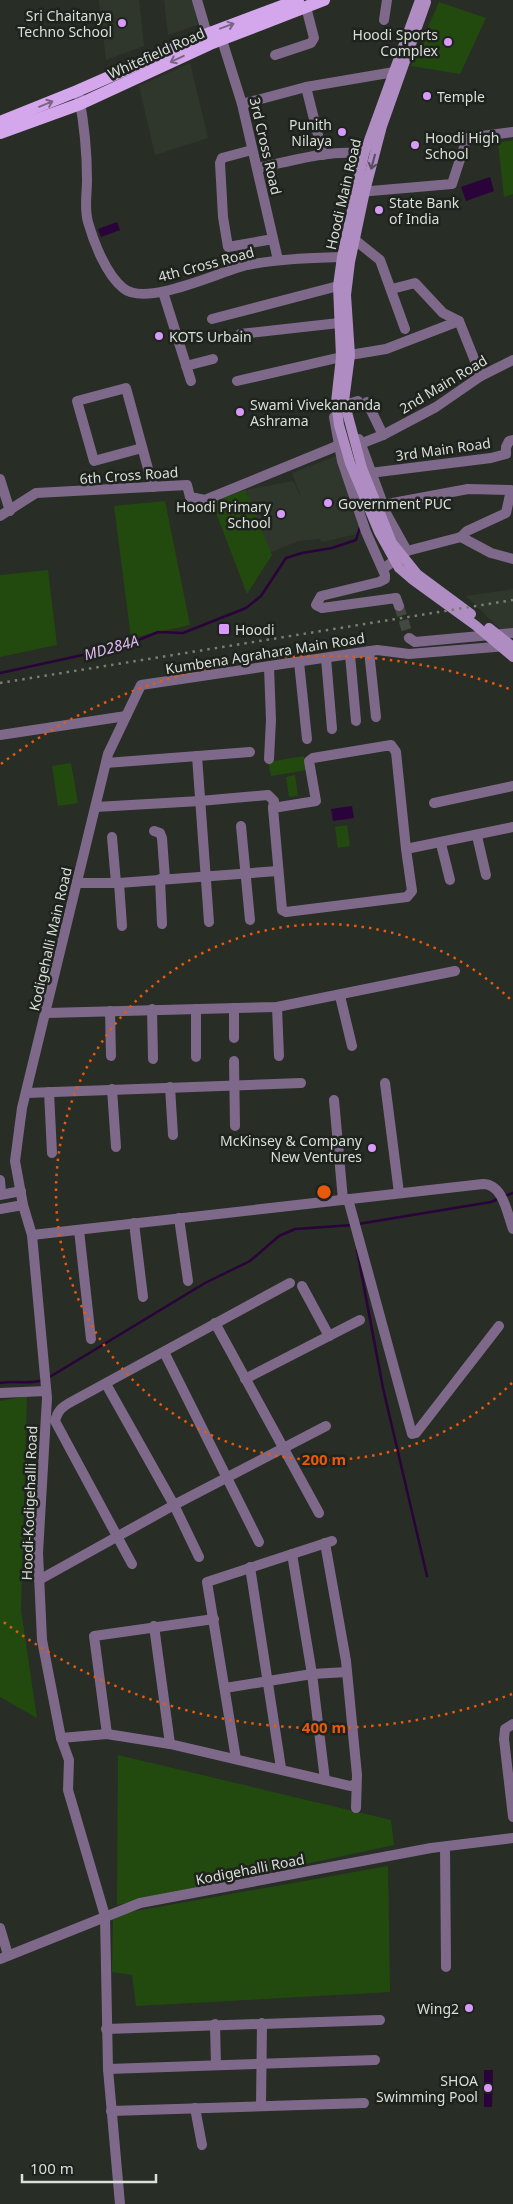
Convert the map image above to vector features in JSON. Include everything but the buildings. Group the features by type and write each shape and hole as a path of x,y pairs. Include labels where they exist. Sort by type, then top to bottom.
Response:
{"main road":[{"name":"Whitefield Road","path":"0,122 79,98 207,34 302,4 324,0"},
{"name":"Hoodi Main Road","path":"342,404 345,356 338,323 338,286 342,257 360,192 364,154 397,72 420,0"},
{"path":"345,356 346,295 360,192 382,126 397,72 427,0"},
{"name":"Whitefield Road","path":"0,133 79,98 222,40 302,4"},
{"path":"342,404 362,468 392,543 400,555 417,574 513,646"},
{"path":"342,404 343,442 350,463 379,532 399,568 475,625 513,657"}],"street":[{"path":"197,0 207,34"},
{"path":"384,20 387,0"},
{"path":"275,55 306,44 314,38 302,4"},
{"name":"3rd Cross Road","path":"222,40 242,104 278,260"},
{"path":"242,104 306,87 397,72"},
{"path":"306,87 323,155"},
{"name":"4th Cross Road","path":"79,98 87,180 85,205 88,221 104,264 124,289 134,292 163,292 246,266 278,260 342,257"},
{"path":"360,192 452,184 467,138 513,132"},
{"path":"252,150 222,158 220,162 223,217 228,247 273,238"},
{"path":"258,168 323,155 351,152 364,154"},
{"path":"354,240 380,260 405,329"},
{"path":"392,289 415,283 443,313 459,321 481,376"},
{"path":"212,319 338,286"},
{"path":"163,292 191,380"},
{"path":"238,382 345,356 386,350 459,321"},
{"path":"240,334 338,323"},
{"path":"186,366 213,359"},
{"name":"2nd Main Road","path":"360,444 383,435 436,408 481,376 513,360"},
{"path":"142,448 94,461 77,401 126,388 153,487"},
{"path":"383,435 363,401 342,404 332,409 338,446 366,532 383,569 385,579 321,596 316,605 322,608 396,598 399,606"},
{"path":"342,404 352,411 360,444 382,504 397,537 407,551"},
{"name":"3rd Main Road","path":"370,473 491,458 506,454 506,447 511,441"},
{"name":"6th Cross Road","path":"0,516 36,494 187,485 190,497 205,500 338,446"},
{"path":"0,478 10,510"},
{"path":"382,504 468,489 511,490 506,513 467,531 461,537 407,551 383,569"},
{"path":"461,537 491,554 513,559"},
{"path":"409,638 415,642 513,633"},
{"name":"Kumbena Agrahara Main Road","path":"141,685 377,650 409,654 513,646"},
{"path":"494,647 513,663"},
{"path":"369,651 376,717"},
{"path":"350,654 356,721"},
{"path":"326,658 332,729"},
{"path":"299,662 307,739"},
{"path":"269,666 271,720 269,759"},
{"name":"Kodigehalli Main Road","path":"23,1205 15,1161 26,1093 106,763 141,685"},
{"path":"0,735 126,716"},
{"path":"96,807 268,795 274,801 273,808 278,871 284,912 407,897 412,891 396,752 390,745 313,758 309,761 316,801 273,808"},
{"path":"106,763 250,752"},
{"path":"197,756 209,922"},
{"path":"434,803 513,786"},
{"path":"241,826 250,920"},
{"path":"406,850 513,827"},
{"path":"154,831 160,833 162,838 162,924"},
{"path":"477,836 486,875"},
{"path":"112,837 122,926"},
{"path":"441,844 450,880"},
{"path":"78,882 117,883 278,871"},
{"path":"47,1012 277,1007 340,996 455,971"},
{"path":"340,996 352,1046"},
{"path":"277,1007 279,1056"},
{"path":"234,1008 234,1038"},
{"path":"152,1009 153,1059"},
{"path":"196,1009 196,1057"},
{"path":"110,1011 111,1056"},
{"path":"234,1061 235,1126"},
{"path":"26,1093 301,1083"},
{"path":"385,1083 399,1193"},
{"path":"170,1087 173,1135"},
{"path":"112,1089 116,1147"},
{"path":"49,1092 52,1152"},
{"path":"334,1100 346,1199 358,1234 412,1434 416,1433 499,1326"},
{"path":"0,1180 1,1194 21,1191"},
{"path":"32,1235 483,1184 491,1184 499,1192 513,1229"},
{"path":"0,1209 23,1205"},
{"name":"Hoodi-Kodigehalli Road","path":"23,1205 32,1235 45,1383 38,1553 42,1640 61,1738 69,1760 68,1790 105,1916 108,2069 120,2204"},
{"path":"179,1218 188,1281"},
{"path":"134,1223 143,1297"},
{"path":"79,1230 91,1339"},
{"path":"132,1564 55,1421 61,1408 290,1283"},
{"path":"302,1286 329,1336"},
{"path":"244,1379 360,1320"},
{"path":"215,1323 319,1513"},
{"path":"164,1352 259,1542"},
{"path":"0,1393 45,1383"},
{"path":"106,1384 174,1506 199,1557"},
{"path":"39,1580 326,1426"},
{"path":"236,1759 207,1582 328,1542 347,1672 357,1775 356,1808"},
{"path":"292,1554 312,1674 325,1780"},
{"path":"250,1568 280,1768"},
{"path":"107,1734 94,1636 214,1619"},
{"path":"154,1626 170,1744"},
{"path":"224,1688 312,1674 347,1672"},
{"path":"513,1724 505,1729 504,1739 513,1817"},
{"path":"61,1738 107,1734 170,1744 280,1768 350,1786 356,1784"},
{"name":"Kodigehalli Road","path":"4,1957 86,1926 105,1916 140,1904 445,1846 513,1838"},
{"path":"445,1846 446,1967"},
{"path":"0,1928 4,1957"},
{"path":"106,2029 380,2020"},
{"path":"261,2105 262,2023"},
{"path":"215,2024 216,2065"},
{"path":"108,2069 375,2060"},
{"path":"111,2110 364,2103"},
{"path":"195,2108 202,2145"}],"shaded area":[{"name":"Sri Chaitanya Techno School","path":"99,0 139,0 144,46 106,60"},
{"path":"164,0 193,0 198,25 168,35"},
{"path":"190,63 208,138 155,155 139,86"},
{"path":"490,177 494,191 466,201 461,187"},
{"path":"117,222 120,230 101,237 98,229"},
{"path":"336,456 362,533 322,542 320,539 298,541 267,554 245,490 293,481 302,499 292,473"},
{"path":"513,589 513,630 502,631 466,596"},
{"path":"352,806 354,818 333,821 331,809"},
{"name":"SHOA Swimming Pool","path":"484,2070 493,2070 492,2107 484,2107"}],"green space":[{"name":"Hoodi Sports Complex","path":"439,2 486,18 460,74 411,66"},
{"path":"513,140 513,194 504,197 498,143"},
{"path":"245,490 272,555 247,594 212,502"},
{"path":"165,501 190,625 131,638 114,506"},
{"path":"48,570 57,645 0,657 0,575"},
{"path":"304,756 307,770 271,776 268,762"},
{"path":"71,763 78,803 58,806 52,766"},
{"path":"295,775 298,796 289,797 286,777"},
{"path":"347,825 350,846 338,848 335,827"},
{"path":"27,1396 21,1610 37,1718 0,1697 0,1401"},
{"path":"118,1755 391,1820 394,1845 117,1905"},
{"path":"388,1866 390,1992 136,2006 132,1975 112,1972 113,1915"}],"waterway":[{"name":"MD284A","path":"0,673 124,646 158,632 183,633 246,608 261,596 286,558 332,548 356,540 360,527"},
{"path":"505,1196 513,1193"},
{"path":"358,1224 491,1202 500,1198"},
{"path":"48,1378 205,1283 250,1261 279,1236 295,1229 353,1225"},
{"path":"357,1250 383,1388 427,1576"},
{"path":"0,1383 43,1380"}],"tunnel":[{"path":"399,606 409,638"}],"railway":[{"path":"0,683 513,600"}],"place":[{"name":"Sri Chaitanya Techno School","path":"122,23"},
{"name":"Hoodi Sports Complex","path":"448,42"},
{"name":"Temple","path":"427,96"},
{"name":"Punith Nilaya","path":"342,132"},
{"name":"Hoodi High School","path":"415,145"},
{"name":"State Bank of India","path":"379,210"},
{"name":"KOTS Urbain","path":"159,336"},
{"name":"Swami Vivekananda Ashrama","path":"240,412"},
{"name":"Government PUC","path":"328,503"},
{"name":"Hoodi Primary School","path":"281,514"},
{"name":"Hoodi","path":"224,629"},
{"name":"McKinsey & Company New Ventures","path":"372,1148"},
{"name":"Wing2","path":"469,2008"},
{"name":"SHOA Swimming Pool","path":"488,2088"}]}
